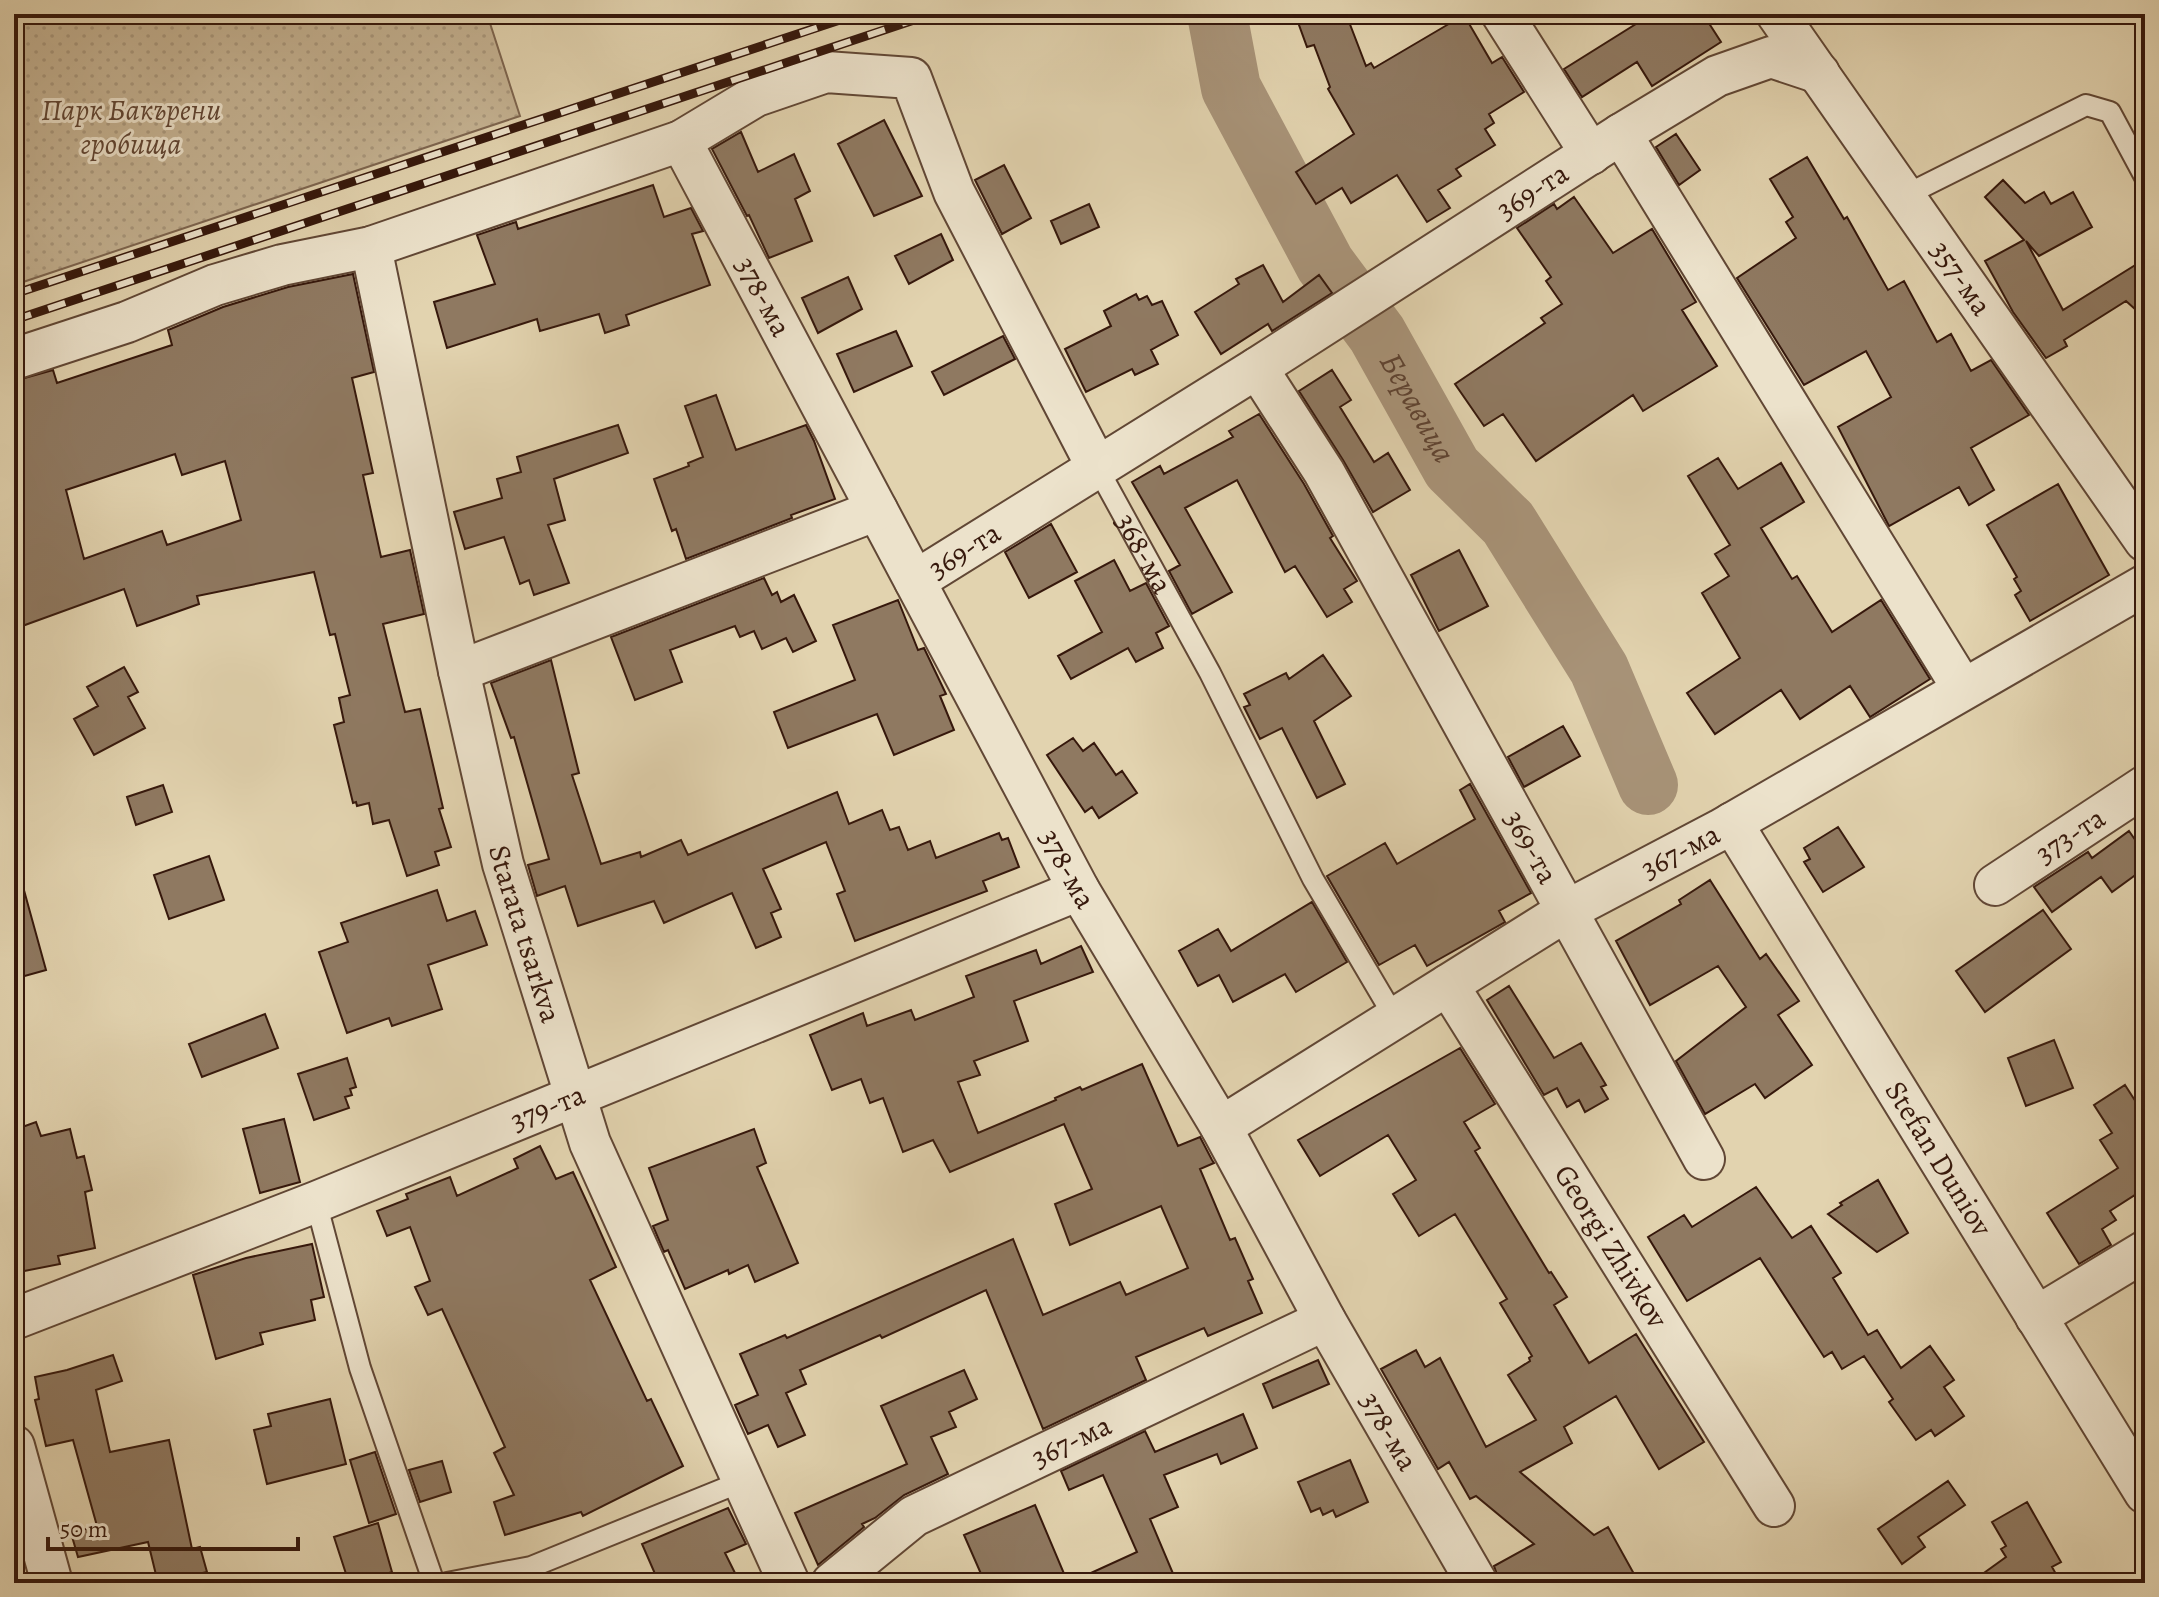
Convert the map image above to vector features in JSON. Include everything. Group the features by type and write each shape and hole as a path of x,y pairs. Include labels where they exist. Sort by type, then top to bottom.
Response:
{"street":[{"path":"1502,14 1606,144 1963,689"},
{"name":"357-ма","path":"1777,14 2145,541"},
{"name":"369-та","path":"915,581 1098,469 1717,76 1771,57 1819,73"},
{"name":"368-ма","path":"681,141 756,96 826,72 911,78 954,192 1098,469"},
{"path":"14,359 127,322 228,281 282,265 371,247 681,141"},
{"name":"378-ма","path":"681,141 1079,890 1221,1127 1325,1320 1477,1583"},
{"name":"Starata tsarkva","path":"371,247 459,671 503,864 590,1143 789,1583"},
{"name":"369-та","path":"1257,368 1324,472 1566,911"},
{"path":"459,671 877,510"},
{"name":"367-ма","path":"1221,1127 1566,911 1726,826 2145,585"},
{"name":"373-та","path":"1995,885 2145,786"},
{"name":"Stefan Duniov","path":"1726,826 2145,1493"},
{"name":"379-та","path":"14,1319 316,1202 1079,890"},
{"path":"1566,911 1704,1159"},
{"name":"Georgi Zhivkov","path":"1448,985 1774,1506"},
{"path":"2036,1317 2145,1251"},
{"name":"367-ма","path":"832,1583 914,1516 1325,1320"},
{"path":"14,1446 52,1583"}],"lane":[{"path":"1904,196 2086,105 2110,112 2145,177"},
{"name":"368-ма","path":"1098,469 1210,673 1313,879 1395,1018"},
{"path":"316,1202 360,1368 434,1583"},
{"path":"447,1583 533,1575 743,1481"}],"green space":[{"name":"Парк Бакърени гробища","path":"14,14 487,14 520,116 14,285"}],"building":[{"path":"1295,14 1346,14 1366,66 1371,63 1374,68 1464,15 1492,63 1502,57 1524,92 1489,114 1494,123 1485,129 1495,145 1456,169 1461,176 1438,190 1450,208 1427,222 1397,175 1351,203 1342,188 1316,204 1296,172 1354,134 1328,89 1330,87 1314,45 1307,47"},
{"path":"1652,14 1703,14 1721,42 1652,86 1637,62 1582,97 1564,69"},
{"path":"884,120 922,196 874,216 838,144"},
{"path":"741,132 758,172 794,154 810,191 795,199 812,241 769,258 712,149"},
{"path":"1676,134 1700,170 1679,185 1656,147"},
{"path":"1807,157 1844,219 1847,217 1888,290 1904,281 1937,342 1951,334 1971,371 1991,360 2029,415 1971,448 1994,490 1969,505 1959,487 1889,526 1838,427 1891,397 1866,351 1804,385 1737,278 1796,238 1786,222 1793,217 1770,179"},
{"path":"1004,165 1031,218 1002,234 975,180"},
{"path":"2003,180 2025,203 2044,192 2051,204 2073,192 2092,227 2039,256 2026,241 2063,310 2145,259 2145,318 2126,301 2064,340 2067,346 2046,358 2013,312 1985,261 2024,240 1985,197"},
{"path":"653,185 664,217 691,208 703,231 692,234 710,285 626,315 629,325 605,333 599,314 540,331 537,319 447,348 434,302 495,284 477,235 516,222 518,229"},
{"path":"1574,197 1613,253 1652,229 1696,302 1682,310 1717,366 1643,411 1633,395 1536,461 1503,414 1484,426 1455,384 1545,323 1541,318 1562,304 1546,281 1551,277 1517,228 1554,204 1557,209"},
{"path":"1089,204 1099,227 1061,244 1051,221"},
{"path":"941,234 953,260 909,284 895,256"},
{"path":"1263,265 1283,302 1319,275 1332,293 1272,331 1268,324 1221,354 1195,312 1239,284 1236,279"},
{"path":"353,274 374,372 352,378 373,473 363,475 381,557 410,550 424,614 383,624 405,712 420,709 443,808 439,809 451,847 435,852 439,865 407,876 389,820 373,824 369,803 357,806 356,802 353,803 334,725 344,722 339,698 350,695 335,634 330,635 314,572 197,596 199,604 137,626 124,589 14,629 14,585 23,582 14,548 14,437 23,434 14,406 14,381 53,370 57,383 172,345 168,330 223,307 288,287","holes":["175,454 182,475 225,461 241,520 167,545 162,531 84,559 66,490"]},
{"path":"848,277 862,309 818,333 802,298"},
{"path":"1136,294 1139,300 1147,296 1152,305 1162,301 1178,335 1151,350 1158,364 1135,375 1132,369 1086,392 1065,349 1111,326 1104,311"},
{"path":"896,331 912,366 854,392 837,354"},
{"path":"1003,336 1015,359 944,395 932,372"},
{"path":"1332,370 1351,400 1340,407 1374,462 1388,453 1410,490 1373,512 1299,391"},
{"path":"716,395 736,450 806,425 835,499 686,559 676,529 672,531 654,479 689,466 688,463 703,457 685,406"},
{"path":"1259,414 1304,484 1333,536 1330,538 1357,581 1344,589 1352,602 1327,617 1295,566 1285,572 1237,480 1185,508 1232,592 1192,614 1169,571 1180,565 1132,482 1160,466 1164,474 1233,437 1229,431"},
{"path":"618,425 628,453 554,479 565,520 548,525 569,583 534,595 529,580 520,584 504,537 465,549 454,512 502,498 497,479 521,472 517,457"},
{"path":"1718,458 1738,489 1781,463 1804,502 1761,528 1792,579 1797,576 1832,632 1881,600 1930,679 1870,717 1850,686 1800,719 1781,690 1715,734 1687,693 1740,658 1702,593 1729,576 1715,554 1730,545 1688,476"},
{"path":"2058,484 2109,575 2030,621 2015,595 2021,591 2014,579 2017,577 1987,525"},
{"path":"1051,524 1077,572 1029,598 1005,552"},
{"path":"1459,550 1488,606 1439,631 1411,575"},
{"path":"1114,560 1130,591 1146,583 1169,626 1156,633 1163,648 1136,662 1128,648 1071,679 1058,656 1102,632 1075,581"},
{"path":"764,578 772,595 777,592 781,602 794,595 816,641 793,652 786,638 762,649 754,631 740,637 735,626 670,650 682,682 635,700 611,637"},
{"path":"898,600 918,650 924,648 946,694 940,696 954,730 894,755 877,714 788,748 774,712 855,680 833,625"},
{"path":"1323,655 1351,696 1314,721 1345,784 1317,798 1282,728 1260,739 1244,707 1250,705 1244,694 1286,673 1289,679"},
{"path":"551,660 579,773 572,775 601,864 640,852 641,857 681,840 688,855 837,792 849,824 882,810 890,830 899,827 908,850 930,841 936,858 999,833 1002,840 1008,838 1019,867 983,881 987,891 855,941 837,894 845,891 826,842 763,869 781,909 771,913 781,937 756,948 732,893 664,923 654,901 578,926 565,886 537,896 528,865 549,859 514,737 511,738 491,683"},
{"path":"124,667 138,692 128,697 145,728 94,755 74,719 98,706 87,687"},
{"path":"1563,726 1580,756 1524,787 1508,757"},
{"path":"1073,738 1083,751 1094,743 1116,775 1122,771 1137,793 1099,818 1092,807 1085,812 1047,755"},
{"path":"1470,784 1531,893 1499,911 1505,922 1427,966 1415,945 1379,965 1327,876 1385,843 1397,864 1475,819 1460,790"},
{"path":"163,785 172,812 136,825 127,797"},
{"path":"1838,827 1864,867 1823,892 1804,862 1810,859 1804,848"},
{"path":"2129,831 2145,854 2145,868 2112,892 2101,877 2052,912 2034,887 2088,852 2092,858"},
{"path":"209,856 224,900 169,919 154,875"},
{"path":"1710,880 1760,959 1766,954 1799,1001 1778,1015 1812,1065 1765,1098 1755,1084 1705,1114 1676,1061 1746,1007 1718,966 1650,1005 1616,941 1681,904 1679,900"},
{"path":"22,883 46,970 14,979 14,885"},
{"path":"437,890 447,921 475,911 487,945 428,965 442,1009 392,1026 389,1018 347,1033 319,952 348,942 341,923"},
{"path":"1312,902 1347,962 1296,992 1285,974 1233,1002 1219,975 1198,986 1179,951 1218,929 1231,951"},
{"path":"2043,910 2071,949 1985,1012 1956,971"},
{"path":"1081,946 1093,972 1014,1001 1028,1041 974,1061 980,1075 958,1082 978,1133 1080,1087 1082,1090 1142,1064 1178,1146 1200,1137 1214,1163 1200,1169 1230,1240 1235,1238 1253,1279 1248,1281 1262,1313 1208,1336 1204,1328 1136,1357 1146,1380 1043,1429 986,1290 882,1338 880,1335 800,1370 806,1384 786,1393 805,1435 778,1447 768,1425 748,1434 735,1405 758,1395 740,1354 785,1335 787,1338 1013,1239 1043,1315 1120,1282 1126,1295 1188,1268 1161,1206 1070,1245 1055,1204 1092,1189 1064,1124 950,1172 933,1140 903,1152 883,1098 870,1103 861,1079 832,1090 810,1035 863,1013 867,1026 911,1010 915,1020 974,997 966,976 1036,950 1041,964"},
{"path":"1509,986 1554,1058 1581,1043 1606,1085 1601,1087 1608,1099 1585,1112 1579,1100 1567,1107 1557,1088 1544,1095 1487,1000"},
{"path":"265,1014 278,1048 202,1077 189,1044"},
{"path":"2054,1040 2073,1088 2026,1106 2008,1058"},
{"path":"1460,1048 1495,1104 1464,1122 1480,1148 1475,1151 1549,1273 1567,1297 1554,1305 1589,1363 1636,1334 1704,1442 1659,1469 1616,1396 1564,1427 1572,1443 1520,1472 1594,1535 1608,1527 1639,1583 1500,1583 1494,1566 1534,1544 1476,1496 1470,1499 1449,1462 1438,1469 1381,1369 1416,1350 1425,1367 1440,1358 1486,1447 1536,1420 1508,1375 1530,1361 1532,1356 1500,1303 1507,1299 1455,1214 1419,1236 1393,1194 1416,1180 1388,1135 1320,1176 1298,1140"},
{"path":"347,1058 356,1087 350,1089 352,1095 345,1097 349,1108 314,1120 298,1074"},
{"path":"2125,1085 2145,1116 2145,1211 2135,1195 2110,1211 2116,1220 2102,1229 2111,1245 2079,1264 2047,1213 2118,1168 2100,1140 2112,1133 2094,1105"},
{"path":"284,1119 300,1182 260,1193 243,1129"},
{"path":"36,1122 41,1136 70,1129 77,1158 84,1156 92,1190 85,1192 95,1248 58,1256 60,1264 14,1273 14,1130"},
{"path":"754,1129 766,1163 757,1167 798,1263 755,1282 748,1265 729,1274 728,1270 685,1289 668,1250 664,1252 653,1226 668,1220 649,1168"},
{"path":"540,1146 556,1179 573,1172 616,1267 590,1280 647,1401 651,1399 683,1466 583,1516 581,1512 505,1535 494,1502 514,1495 494,1453 505,1447 442,1309 428,1315 415,1287 430,1281 410,1227 387,1236 377,1211 408,1199 406,1194 450,1177 457,1196 518,1168 514,1159"},
{"path":"1878,1180 1908,1233 1877,1252 1828,1214"},
{"path":"1756,1187 1792,1238 1811,1226 1841,1273 1833,1278 1868,1335 1877,1330 1901,1368 1930,1346 1954,1380 1944,1387 1964,1416 1935,1436 1931,1430 1916,1440 1889,1402 1893,1399 1864,1356 1842,1369 1832,1352 1824,1357 1760,1258 1687,1301 1648,1237 1684,1215 1692,1227"},
{"path":"312,1244 324,1297 311,1300 315,1320 260,1333 263,1344 216,1359 193,1275 246,1258"},
{"path":"113,1355 122,1381 96,1390 110,1452 169,1440 192,1549 200,1547 207,1572 158,1583 148,1542 78,1557 71,1533 97,1526 73,1440 46,1446 35,1400 39,1399 35,1377"},
{"path":"1318,1360 1329,1384 1273,1408 1263,1384"},
{"path":"964,1370 977,1399 949,1412 956,1427 931,1437 948,1474 904,1495 875,1518 862,1524 864,1527 818,1565 795,1513 907,1464 881,1406"},
{"path":"330,1399 346,1464 267,1484 254,1430 271,1426 268,1414"},
{"path":"1243,1414 1257,1448 1221,1464 1217,1454 1164,1475 1178,1507 1150,1519 1177,1583 1069,1583 1137,1552 1103,1475 1069,1490 1061,1471 1145,1431 1155,1452"},
{"path":"375,1452 396,1514 369,1523 350,1460"},
{"path":"1350,1460 1368,1502 1336,1517 1333,1510 1323,1515 1320,1508 1311,1512 1298,1482"},
{"path":"442,1461 451,1492 420,1502 409,1470"},
{"path":"1948,1481 1965,1505 1918,1537 1925,1547 1902,1564 1878,1529"},
{"path":"2027,1502 2061,1562 2052,1567 2061,1583 1970,1583 2006,1557 2001,1549 2006,1546 1992,1522"},
{"path":"1035,1505 1068,1583 985,1583 964,1535"},
{"path":"728,1508 746,1544 725,1553 740,1583 659,1583 642,1544"},
{"path":"378,1523 392,1572 359,1583 349,1583 334,1537"}],"waterway":[{"name":"Беравица","path":"1217,14 1231,88 1325,264 1377,334 1452,468 1508,523 1599,669 1648,785"}],"railway":[{"path":"14,294 858,14"},
{"path":"14,320 932,14"}]}
